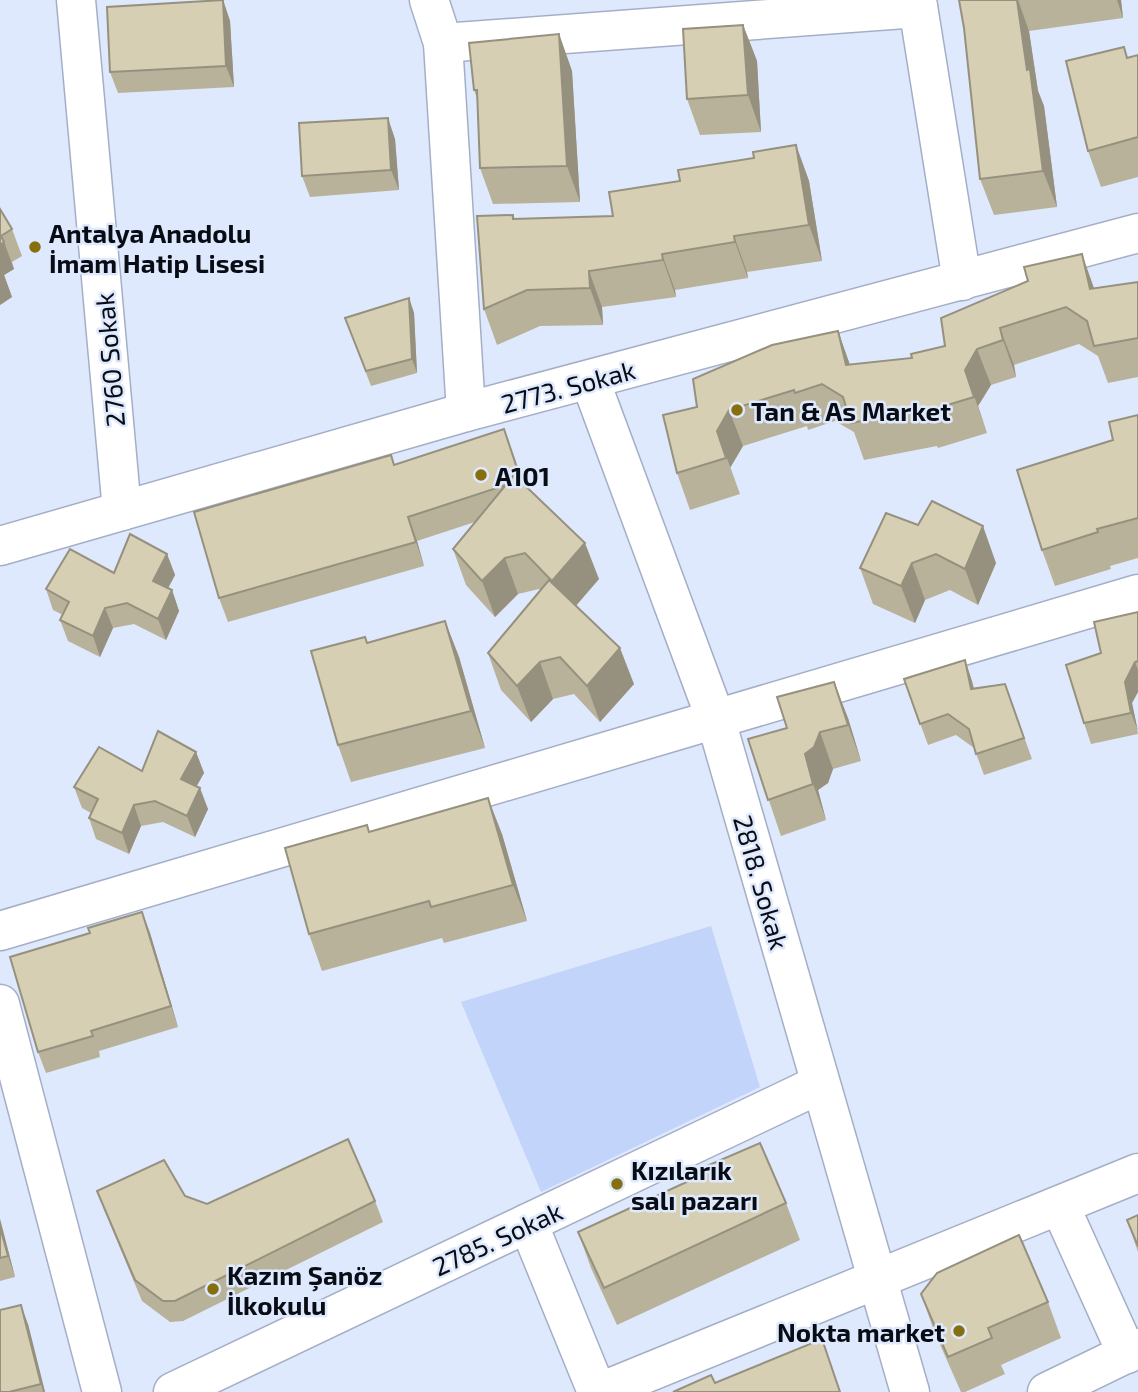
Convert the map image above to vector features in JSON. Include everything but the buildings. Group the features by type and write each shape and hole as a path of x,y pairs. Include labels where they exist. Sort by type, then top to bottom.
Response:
{"street":[{"name":"2760 Sokak","path":"76,0 122,511"},
{"path":"429,0 443,43 466,412"},
{"path":"443,43 917,4 962,281"},
{"name":"2773. Sokak","path":"0,546 466,412 1138,233"},
{"name":"2818. Sokak","path":"590,380 715,717 911,1392"},
{"path":"0,931 715,717 1138,594"},
{"path":"0,1004 102,1392"},
{"name":"2785. Sokak","path":"173,1392 820,1084"},
{"path":"528,1223 599,1392 1138,1174"},
{"path":"1047,1392 1132,1351 1060,1206"}],"shaded area":[{"path":"711,926 760,1087 541,1192 461,1002"}],"place":[{"name":"Antalya Anadolu İmam Hatip Lisesi","path":"35,247"},
{"name":"Tan & As Market","path":"737,410"},
{"name":"A101","path":"481,475"},
{"name":"Kızılarık salı pazarı","path":"617,1184"},
{"name":"Kazım Şanöz İlkokulu","path":"213,1289"},
{"name":"Nokta market","path":"959,1331"}]}
